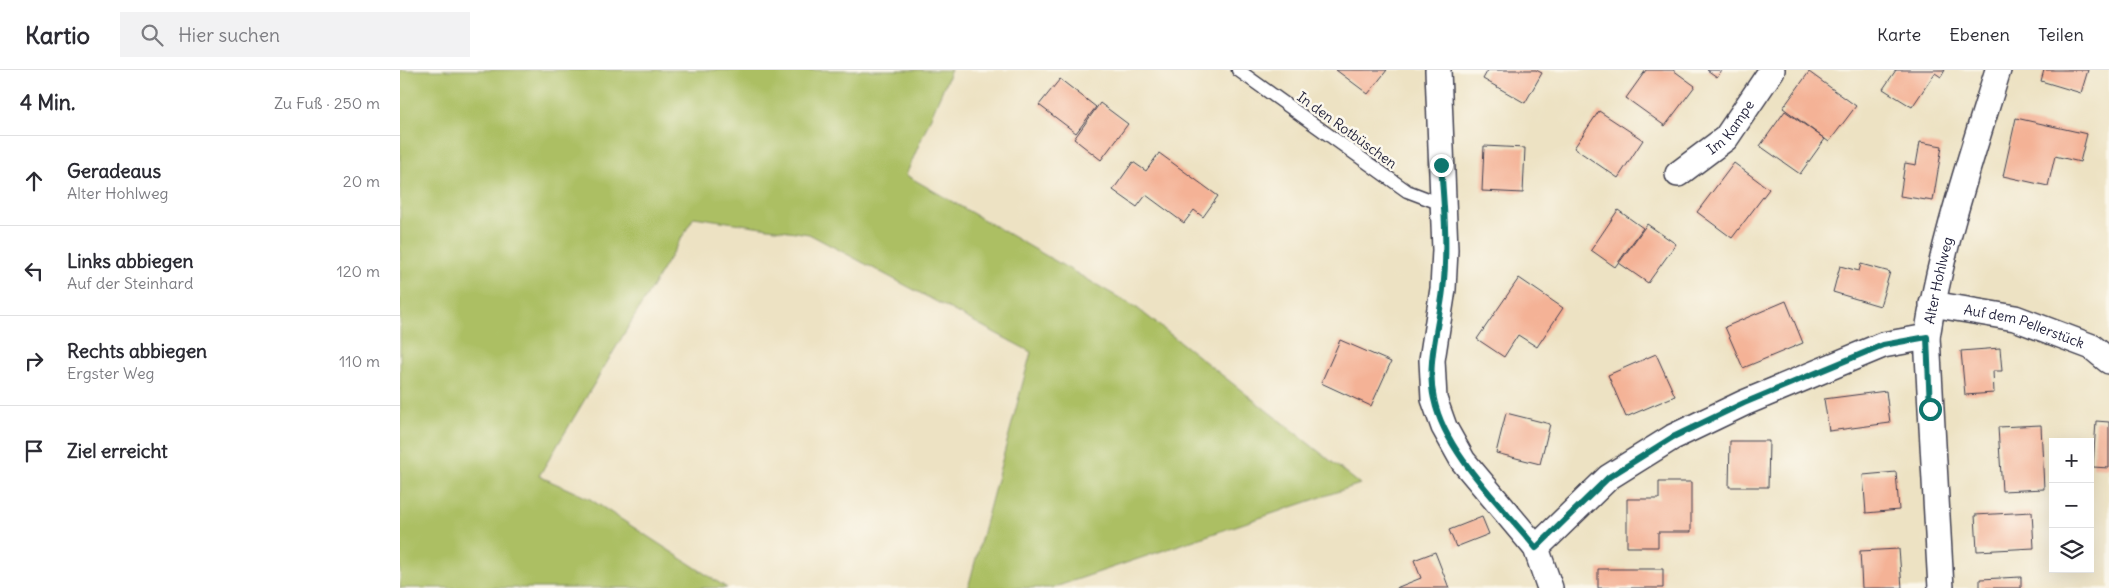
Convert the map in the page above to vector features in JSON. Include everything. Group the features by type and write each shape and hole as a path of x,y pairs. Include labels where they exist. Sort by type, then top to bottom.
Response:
{"street":[{"path":"1438,70 1445,250 1443,289 1432,360 1434,399 1444,427 1463,461 1536,548 1550,588"},
{"name":"Im Kampe","path":"1678,174 1726,138 1772,70"},
{"name":"Alter Hohlweg","path":"1941,588 1927,337 1932,304 1949,232 1998,70"},
{"name":"Auf dem Pellerstück","path":"1932,304 2015,318 2092,347 2109,361"},
{"path":"1536,548 1609,477 1673,437 1744,403 1883,345 1927,337"}],"lane":[{"name":"In den Rotbüschen","path":"1238,70 1407,191 1444,205"}],"green space":[{"path":"400,70 951,70 906,175 1137,308 1360,484 1052,588 968,588 1031,352 809,234 694,217 539,476 590,499 727,588 400,588"}],"building":[{"path":"1336,70 1387,70 1368,94"},
{"path":"1488,70 1536,70 1542,73 1525,103 1483,79"},
{"path":"1646,70 1673,70 1695,86 1665,126 1626,98"},
{"path":"1707,70 1722,70 1717,77"},
{"path":"1896,70 1945,70 1941,77 1935,73 1912,107 1883,89"},
{"path":"2044,70 2088,70 2081,93 2041,81"},
{"path":"1809,72 1856,106 1829,142 1783,108"},
{"path":"1060,79 1096,107 1076,133 1039,105"},
{"path":"1100,103 1128,124 1101,160 1074,139"},
{"path":"1599,111 1643,140 1618,178 1574,148"},
{"path":"1785,111 1825,139 1800,174 1760,146"},
{"path":"2016,118 2087,134 2080,162 2055,156 2048,186 2003,176"},
{"path":"1920,142 1942,146 1933,201 1900,196 1905,163 1916,165"},
{"path":"1484,146 1525,148 1523,193 1482,191"},
{"path":"1159,153 1218,196 1203,217 1194,210 1184,223 1146,195 1137,207 1113,190 1133,162 1146,171"},
{"path":"1734,163 1769,189 1732,238 1697,212"},
{"path":"1618,210 1643,228 1615,267 1591,250"},
{"path":"1647,224 1676,244 1648,283 1619,263"},
{"path":"1861,264 1890,272 1880,306 1833,292 1840,266 1859,271"},
{"path":"1519,278 1563,308 1537,347 1518,335 1504,357 1477,339"},
{"path":"1786,301 1803,343 1743,368 1725,327"},
{"path":"1340,340 1391,362 1371,406 1321,383"},
{"path":"2000,348 2002,371 1993,371 1994,393 1965,395 1961,351"},
{"path":"1656,354 1675,396 1626,417 1608,375"},
{"path":"1886,391 1890,423 1829,431 1824,399"},
{"path":"1506,413 1550,424 1540,464 1496,453"},
{"path":"2096,421 2109,422 2109,468 2094,467"},
{"path":"2041,425 2044,489 2002,491 1998,427"},
{"path":"1730,441 1769,441 1768,487 1729,487"},
{"path":"1896,472 1899,510 1866,513 1863,475"},
{"path":"1659,482 1691,482 1691,532 1658,532 1658,547 1627,547 1627,499 1659,499"},
{"path":"2032,512 2034,548 1977,551 1975,515"},
{"path":"1482,517 1489,534 1456,547 1449,530"},
{"path":"1899,549 1902,588 1862,588 1860,551"},
{"path":"1435,552 1449,588 1396,588 1421,578 1414,560"},
{"path":"1598,569 1663,569 1663,588 1598,588"},
{"path":"2021,577 2021,588 1980,588 1980,579"}],"route":[{"path":"1441,165 1445,250 1443,289 1432,360 1434,399 1444,427 1463,461 1536,548 1609,477 1673,437 1744,403 1883,345 1927,337 1930,409"}]}
